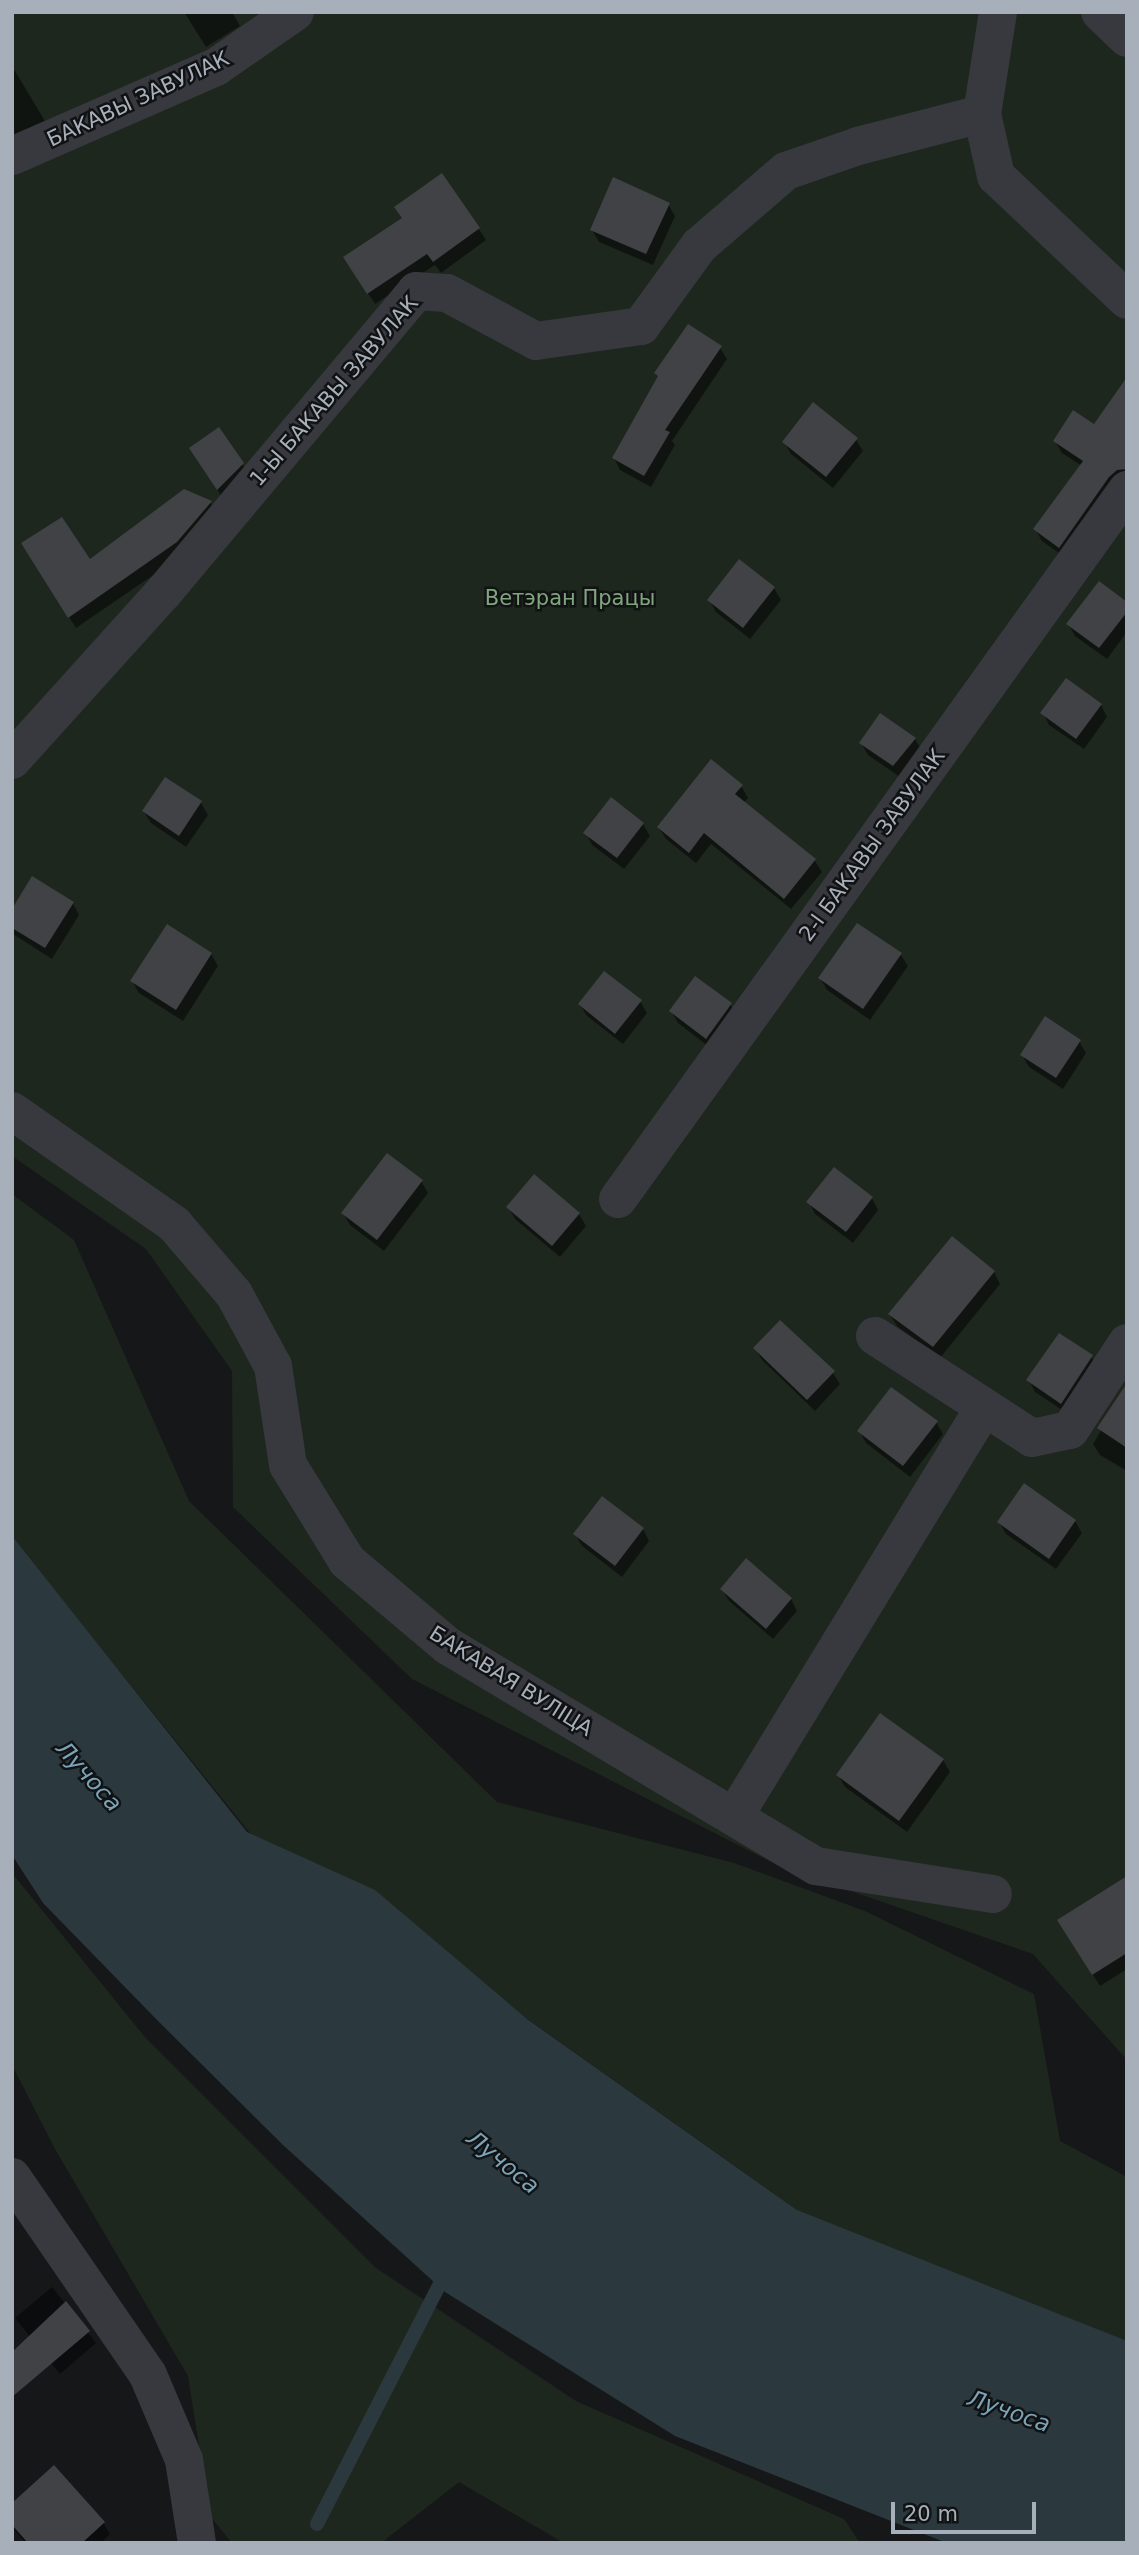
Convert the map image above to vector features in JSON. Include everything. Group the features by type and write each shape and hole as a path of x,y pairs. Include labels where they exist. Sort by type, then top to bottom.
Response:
{"street":[{"name":"БАКАВЫ ЗАВУЛАК","path":"12,156 216,67 295,12"},
{"path":"998,12 982,114 996,176 1127,300"},
{"path":"1100,12 1127,38"},
{"name":"1-Ы БАКАВЫ ЗАВУЛАК","path":"12,760 163,593 416,290 447,293 536,341 641,326 699,246 786,171 858,146 982,114"},
{"name":"2-І БАКАВЫ ЗАВУЛАК","path":"618,1199 1127,490"},
{"name":"БАКАВАЯ ВУЛІЦА","path":"12,1111 174,1224 234,1294 273,1366 288,1465 347,1561 448,1646 816,1866 993,1894"},
{"path":"875,1336 1032,1438 1070,1430 1127,1343"},
{"path":"734,1817 984,1407"},
{"path":"12,2177 148,2375 184,2460 197,2543"}],"green space":[{"name":"Ветэран Працы","path":"12,12 1097,12 1127,39 1127,2060 1033,1954 781,1867 412,1679 233,1507 232,1371 146,1249 12,1156"},
{"path":"12,1194 74,1240 189,1501 497,1802 734,1863 865,1911 1034,1994 1060,2141 1127,2177 1127,2343 800,2212 526,2018 250,1833 12,1538"},
{"path":"12,1873 144,2036 376,2268 576,2401 844,2519 860,2543 564,2543 459,2482 381,2543 232,2543 210,2516 188,2376 55,2149 12,2065"}],"water":[{"name":"Лучоса","path":"12,1536 247,1832 375,1890 527,2019 797,2210 1127,2341 1127,2543 947,2543 675,2436 445,2292 283,2145 158,2021 43,1903 12,1855"}],"building":[{"path":"442,173 480,228 433,262 427,254 367,294 343,257 402,218 394,207"},
{"path":"613,177 670,203 646,254 590,230"},
{"path":"688,324 722,346 665,430 670,432 644,476 612,458 658,376 654,373"},
{"path":"1127,377 1127,469 1117,470 1109,477 1059,548 1033,529 1083,461 1053,441 1073,410 1094,424"},
{"path":"813,402 858,438 826,477 782,442"},
{"path":"219,427 244,463 217,490 189,448"},
{"path":"184,489 212,501 177,542 68,618 21,543 62,517 90,559"},
{"path":"739,559 775,587 743,628 707,600"},
{"path":"1099,581 1127,602 1127,612 1099,648 1066,624"},
{"path":"1066,678 1102,704 1076,739 1040,713"},
{"path":"880,713 916,738 893,766 859,743"},
{"path":"711,759 743,785 735,794 816,859 784,899 704,833 689,853 657,827"},
{"path":"165,777 202,801 179,836 142,811"},
{"path":"611,797 644,823 617,858 583,833"},
{"path":"32,876 74,902 45,948 12,928 12,909"},
{"path":"857,923 902,953 863,1009 818,978"},
{"path":"167,924 212,953 176,1010 130,981"},
{"path":"604,971 642,1000 615,1034 578,1004"},
{"path":"695,976 732,1003 706,1039 669,1011"},
{"path":"1045,1016 1081,1040 1056,1078 1020,1055"},
{"path":"387,1153 423,1180 377,1240 341,1213"},
{"path":"834,1167 873,1197 846,1232 806,1202"},
{"path":"534,1174 580,1213 552,1246 506,1207"},
{"path":"952,1236 995,1271 933,1347 888,1314"},
{"path":"780,1320 835,1371 807,1400 753,1348"},
{"path":"1059,1333 1093,1355 1061,1404 1026,1380"},
{"path":"1127,1383 1127,1448 1097,1428"},
{"path":"891,1387 938,1421 903,1466 857,1431"},
{"path":"1024,1483 1076,1520 1049,1559 997,1522"},
{"path":"602,1496 644,1528 615,1566 573,1534"},
{"path":"746,1558 792,1598 766,1629 720,1589"},
{"path":"880,1713 944,1759 899,1821 836,1775"},
{"path":"1127,1876 1127,1953 1092,1975 1057,1920"},
{"path":"66,2301 90,2331 12,2397 12,2352"},
{"path":"54,2465 105,2522 82,2543 28,2543 12,2525 12,2503"}],"waterway":[{"path":"317,2524 447,2270"}]}
